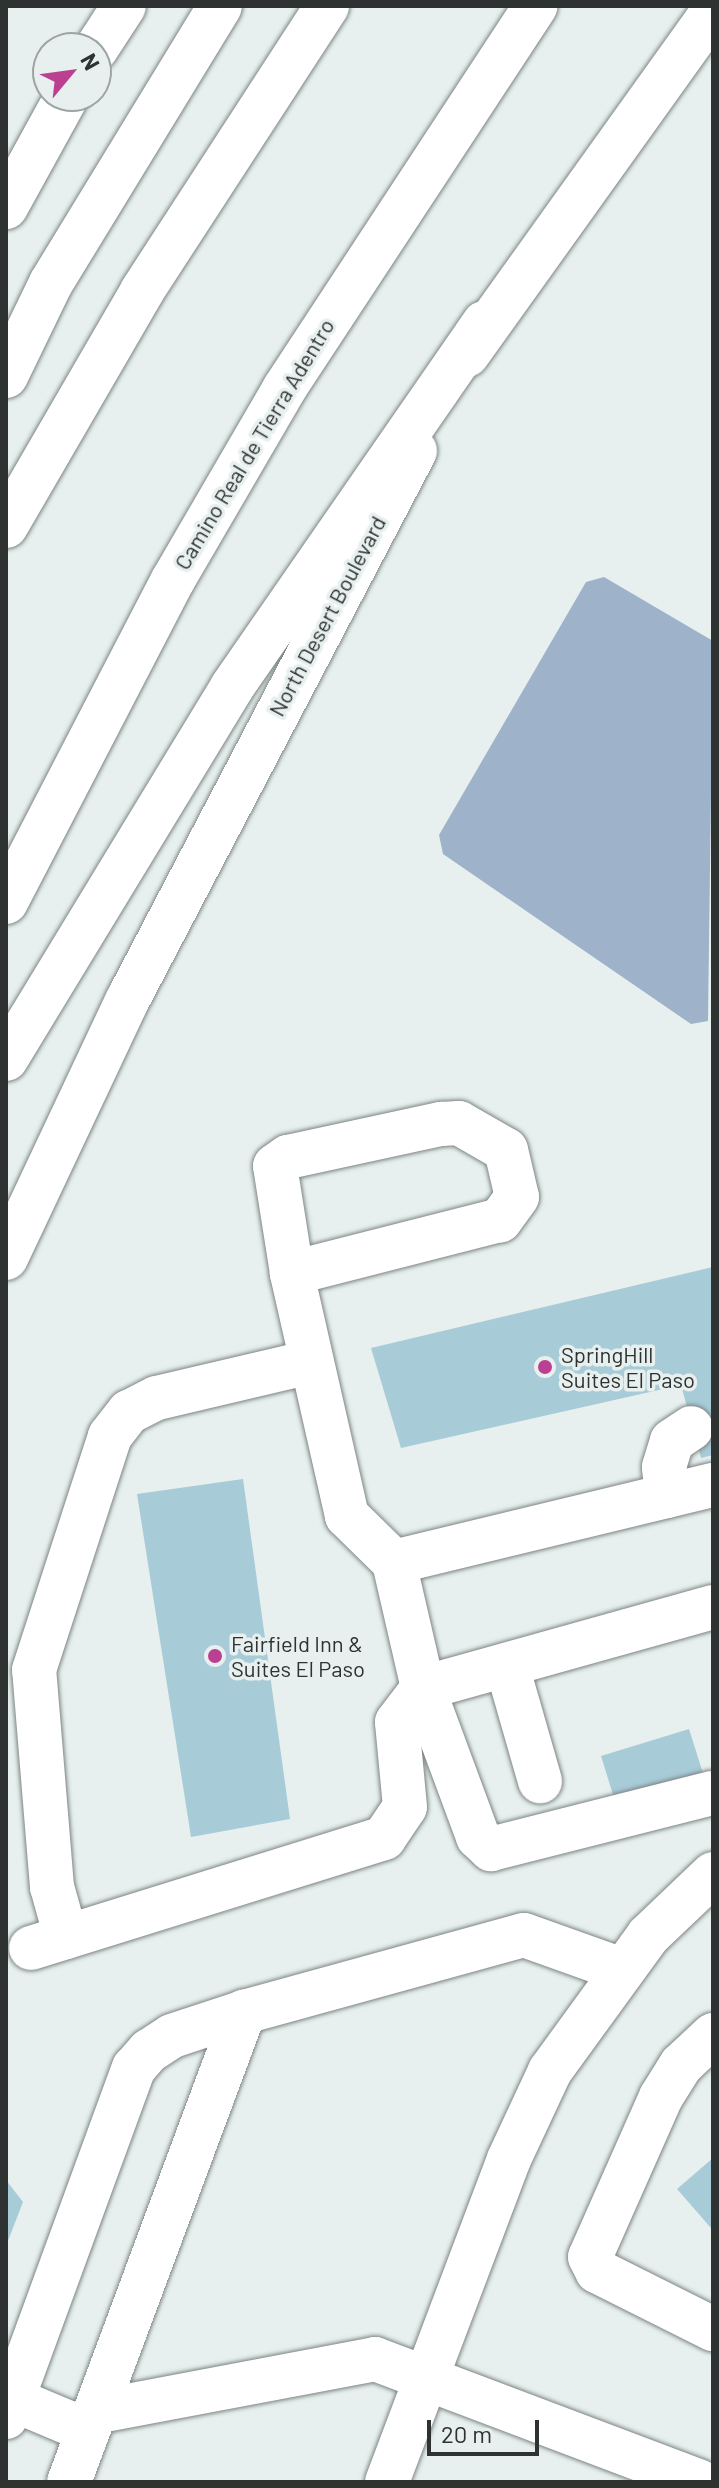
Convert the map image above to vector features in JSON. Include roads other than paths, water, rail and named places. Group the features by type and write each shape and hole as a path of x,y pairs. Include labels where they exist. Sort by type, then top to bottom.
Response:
{"main road":[{"path":"107,32 124,6"},
{"path":"6,376 51,283 220,6"},
{"path":"6,526 142,291 327,6"},
{"name":"Camino Real de Tierra Adentro","path":"6,902 173,580 284,389 536,6"},
{"name":"North Desert Boulevard","path":"6,1258 127,1001 484,323 713,12"},
{"path":"6,207 58,112"},
{"path":"6,1059 232,687 484,323"},
{"path":"292,1273 500,1220 517,1197 506,1150 450,1123 288,1157 275,1166 274,1185 292,1273 347,1516 394,1562 423,1688 478,1837 491,1849 713,1793"},
{"path":"311,1362 157,1398 129,1412 110,1436 34,1670 52,1887 48,1942 384,1838 405,1807 397,1722 423,1688 713,1607"},
{"path":"667,1496 664,1467 672,1441 691,1428"},
{"path":"394,1562 713,1485"},
{"path":"507,1666 540,1781"},
{"path":"387,2482 550,2071 622,1970 713,1874"},
{"path":"622,1970 524,1935 244,2012 172,2036 134,2068 9,2408 92,2421 375,2359 700,2482"},
{"path":"69,2482 244,2012"},
{"path":"713,2035 681,2065 661,2097 590,2257 597,2271 713,2329"}],"water":[{"path":"604,577 713,641 708,1021 691,1024 443,854 439,835 586,582"}],"place":[{"name":"SpringHill Suites El Paso","path":"545,1367"},
{"name":"Fairfield Inn & Suites El Paso","path":"215,1656"}]}
